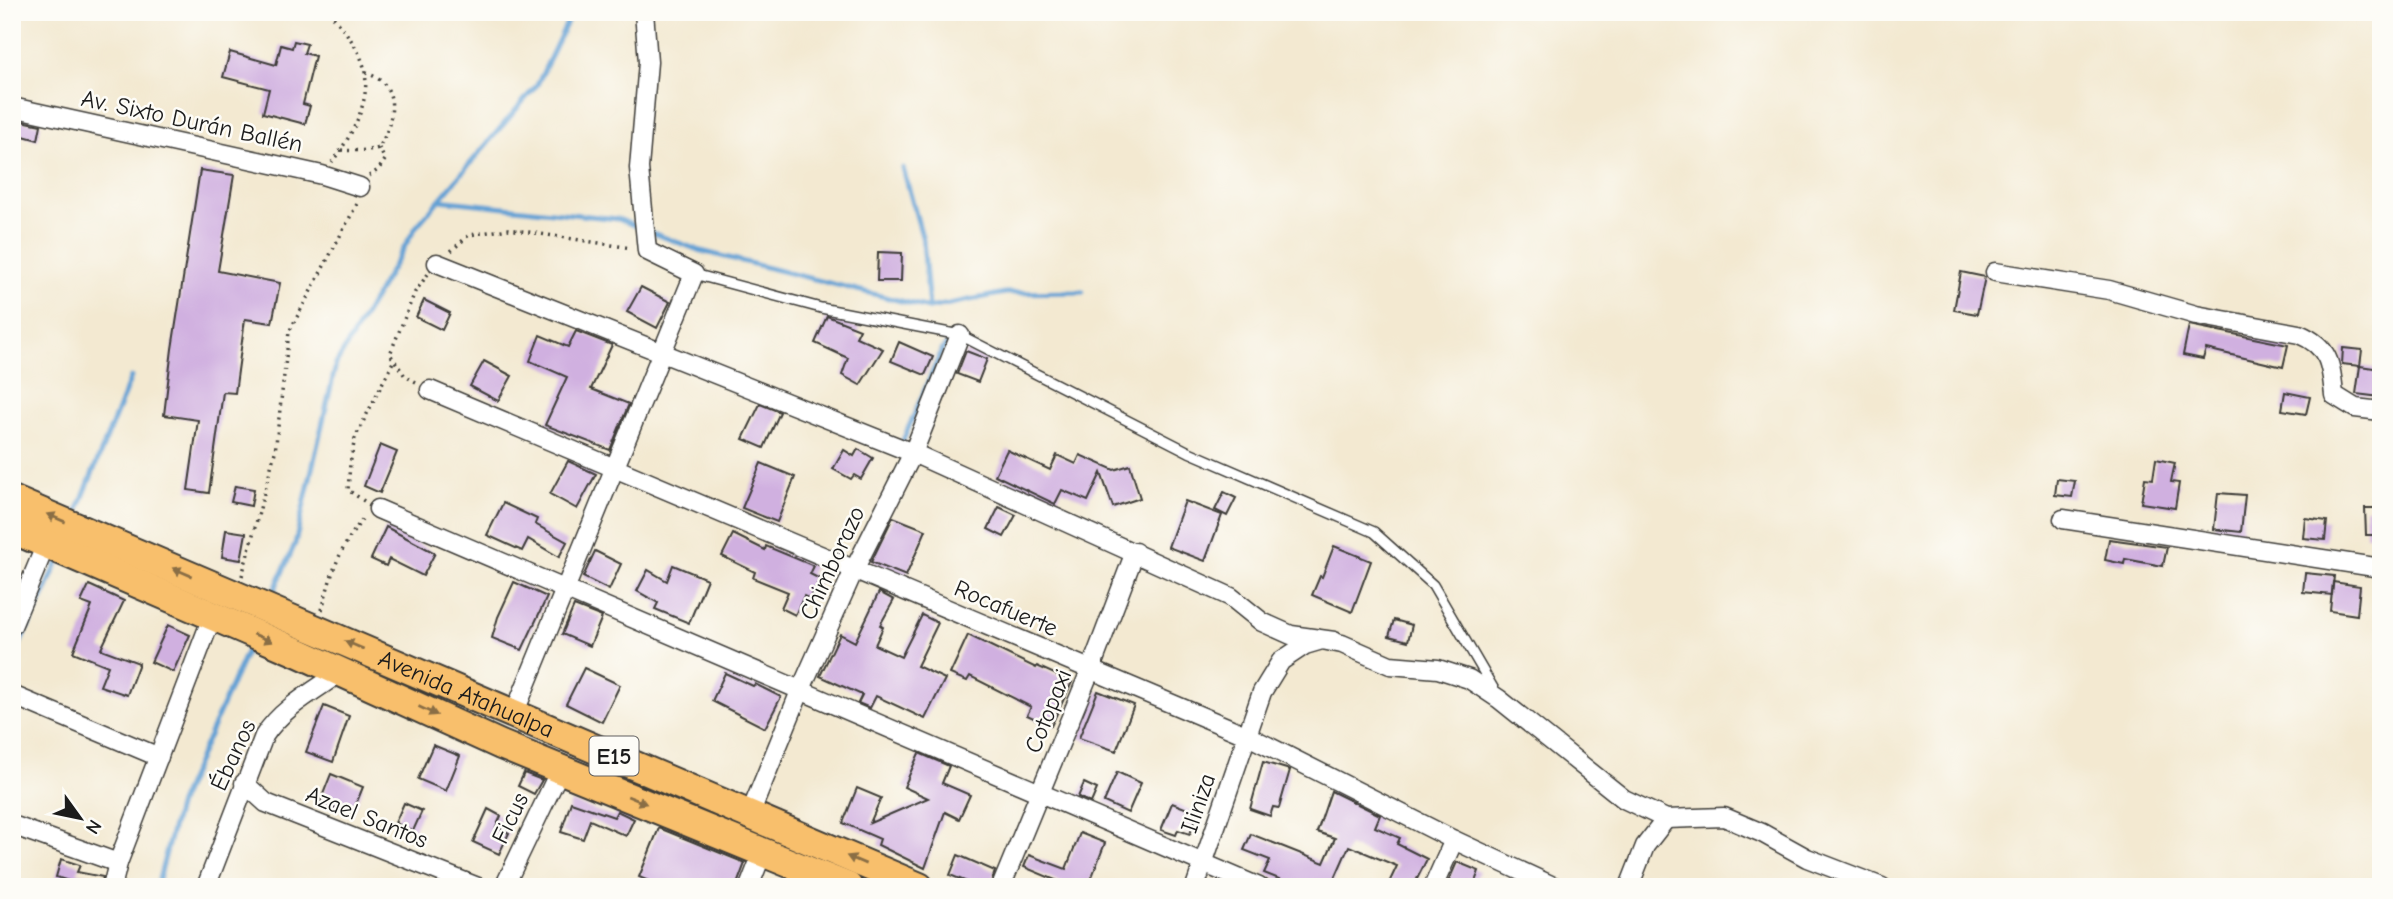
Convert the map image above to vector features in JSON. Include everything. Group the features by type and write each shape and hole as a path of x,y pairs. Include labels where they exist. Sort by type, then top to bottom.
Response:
{"highway":[{"name":"Avenida Atahualpa","path":"12,500 919,887"},
{"name":"Avenida Atahualpa","path":"12,529 560,770 848,887"}],"street":[{"path":"514,714 694,274 647,251 639,168 648,62 644,12"},
{"name":"Av. Sixto Durán Ballén","path":"12,107 323,175 360,187"},
{"path":"437,263 913,453 1231,597 1262,622 1291,635 1334,641 1390,665 1454,673 1485,688 1625,799 1666,819 1724,817 1762,833 1807,858 1882,887"},
{"path":"1995,272 2109,290 2196,315 2299,334 2315,340 2329,358 2334,395 2355,408 2381,411"},
{"name":"Chimborazo","path":"750,814 854,570 913,453 960,334"},
{"name":"Rocafuerte","path":"430,390 1248,736 1454,840 1555,887"},
{"path":"375,508 1259,887"},
{"path":"2063,519 2381,568"},
{"path":"12,626 46,544"},
{"name":"Cotopaxi","path":"1001,887 1042,792 1135,552"},
{"path":"113,887 118,863 159,757 220,620"},
{"name":"Iliniza","path":"1195,887 1262,692 1281,661 1290,654 1312,643 1334,641"},
{"name":"Ébanos","path":"206,887 244,783 272,723 341,672"},
{"path":"12,695 159,757"},
{"name":"Ficus","path":"504,887 560,770"},
{"name":"Azael Santos","path":"244,783 266,803 478,887"},
{"path":"1629,887 1645,846 1666,819"},
{"path":"12,825 118,863"},
{"path":"1433,887 1454,840"},
{"path":"749,887 763,851"}],"lane":[{"path":"694,274 821,308 960,334 1189,452 1374,532 1433,585 1499,699"}],"path":[{"path":"323,175 355,124 363,103 366,73 359,53 330,12"},
{"path":"241,597 254,523 275,452 289,332 321,267 356,209 360,187 365,178 378,170 385,160 379,148 393,114 390,96 379,78 366,73"},
{"path":"341,150 368,151 379,148"},
{"path":"314,628 332,569 348,538 375,508 348,490 350,464 355,438 394,360"}],"building":[{"path":"294,41 307,44 304,53 315,56 303,104 310,106 305,124 263,113 269,89 223,77 230,52 276,65 281,45 292,48"},
{"path":"12,119 41,125 38,140 12,133"},
{"path":"200,170 234,175 218,271 280,283 272,323 245,319 235,393 223,392 209,493 188,490 198,420 164,415"},
{"path":"878,252 902,253 901,281 877,281"},
{"path":"1961,272 1985,277 1977,314 1954,310"},
{"path":"641,287 670,302 657,328 627,312"},
{"path":"424,300 450,313 442,330 416,317"},
{"path":"827,316 860,329 856,337 883,349 860,385 842,375 848,358 815,343"},
{"path":"2189,325 2288,345 2283,367 2206,349 2203,359 2183,355"},
{"path":"576,331 612,345 591,389 629,404 610,450 545,425 567,377 530,361 540,335 568,347"},
{"path":"899,342 933,357 925,375 891,361"},
{"path":"2343,348 2362,350 2360,366 2342,364"},
{"path":"966,351 987,359 978,382 957,374"},
{"path":"484,361 512,376 498,401 470,386"},
{"path":"2360,366 2381,369 2381,397 2356,394"},
{"path":"2285,392 2310,397 2306,414 2282,410"},
{"path":"760,404 780,412 764,448 743,439"},
{"path":"380,445 397,452 380,493 364,486"},
{"path":"858,449 873,458 861,479 854,475 851,479 833,469 844,450 854,456"},
{"path":"1007,450 1050,470 1057,455 1076,464 1080,455 1114,470 1130,465 1140,498 1113,507 1101,473 1088,501 1062,490 1055,504 995,475"},
{"path":"2156,459 2175,463 2171,482 2179,483 2175,508 2141,503 2145,478 2153,479"},
{"path":"568,461 596,474 577,509 550,494"},
{"path":"761,463 795,477 777,522 742,508"},
{"path":"2057,479 2075,481 2072,497 2055,495"},
{"path":"235,486 254,489 251,506 231,502"},
{"path":"1224,492 1236,498 1227,516 1215,510"},
{"path":"2218,493 2245,495 2241,532 2214,529"},
{"path":"1185,501 1222,515 1205,561 1168,547"},
{"path":"503,503 537,519 535,524 567,542 559,557 528,539 522,551 487,535"},
{"path":"999,507 1016,515 1004,537 988,529"},
{"path":"2365,508 2381,508 2381,535 2366,535"},
{"path":"893,517 926,530 906,576 871,562"},
{"path":"2305,518 2327,521 2325,540 2303,538"},
{"path":"386,527 435,553 423,576 389,559 386,566 371,559"},
{"path":"226,530 246,533 241,560 222,557"},
{"path":"733,534 765,550 766,546 814,566 810,574 820,579 810,599 804,596 795,615 781,608 788,592 753,578 755,572 722,556"},
{"path":"2109,539 2167,547 2163,566 2125,559 2124,564 2105,560"},
{"path":"1334,546 1371,561 1352,612 1312,595"},
{"path":"595,551 621,564 609,590 583,577"},
{"path":"673,565 707,579 689,623 655,609 658,603 637,591 648,570 667,581"},
{"path":"2305,573 2334,576 2332,595 2303,592"},
{"path":"514,582 547,597 522,650 492,638"},
{"path":"2333,582 2360,586 2357,615 2330,611"},
{"path":"89,585 124,601 101,649 139,663 127,695 100,686 108,666 73,652 92,606 81,602"},
{"path":"879,592 894,600 880,625 883,627 875,645 901,657 922,615 938,623 917,666 945,679 925,719 876,696 870,708 858,703 862,695 820,676 840,634 855,642"},
{"path":"574,606 602,617 590,646 562,634"},
{"path":"1394,620 1412,625 1408,641 1389,636"},
{"path":"168,625 190,635 173,672 151,662"},
{"path":"968,635 1072,682 1051,726 1027,715 1031,707 970,676 967,681 950,674"},
{"path":"584,668 620,685 602,722 566,704"},
{"path":"725,673 781,697 765,728 712,701"},
{"path":"1098,691 1134,705 1116,751 1079,738"},
{"path":"324,706 349,716 333,762 306,752"},
{"path":"433,745 460,756 446,791 418,779"},
{"path":"919,753 949,766 942,783 970,795 959,819 945,812 925,868 878,845 880,839 843,823 857,788 881,798 870,823 928,798 904,787"},
{"path":"1263,762 1290,770 1279,808 1273,807 1270,816 1250,809"},
{"path":"1117,772 1141,783 1128,813 1104,802"},
{"path":"524,773 542,780 534,794 518,786"},
{"path":"331,774 363,787 352,814 320,802"},
{"path":"1084,783 1097,789 1091,803 1078,797"},
{"path":"1331,791 1380,815 1375,827 1400,838 1397,844 1427,859 1413,887 1387,887 1397,866 1349,846 1331,887 1299,887 1264,873 1270,860 1244,850 1251,834 1324,863 1335,838 1317,832"},
{"path":"571,802 614,817 617,811 634,819 626,836 590,820 583,839 561,832"},
{"path":"404,803 422,811 413,831 395,823"},
{"path":"1172,803 1198,813 1190,834 1178,830 1176,835 1161,830"},
{"path":"488,809 501,816 496,827 509,833 499,854 473,842"},
{"path":"659,828 745,863 736,887 663,887 639,877"},
{"path":"1080,833 1105,843 1088,887 1072,887 1024,867 1029,855 1066,869"},
{"path":"958,855 995,871 990,887 979,887 950,875"},
{"path":"61,859 80,865 77,872 103,877 101,887 71,887 72,882 56,877"},
{"path":"1457,862 1479,871 1473,887 1446,887"}],"waterway":[{"path":"270,600 295,544 336,364 416,227 537,85 572,12"},
{"path":"903,168 923,240 929,308"},
{"path":"439,200 618,219 641,228"},
{"path":"650,232 701,251 929,308 1005,293 1083,292"},
{"path":"901,445 942,350 951,339"},
{"path":"75,517 131,377"},
{"path":"12,660 59,559"},
{"path":"157,887 179,803 251,641"}]}
